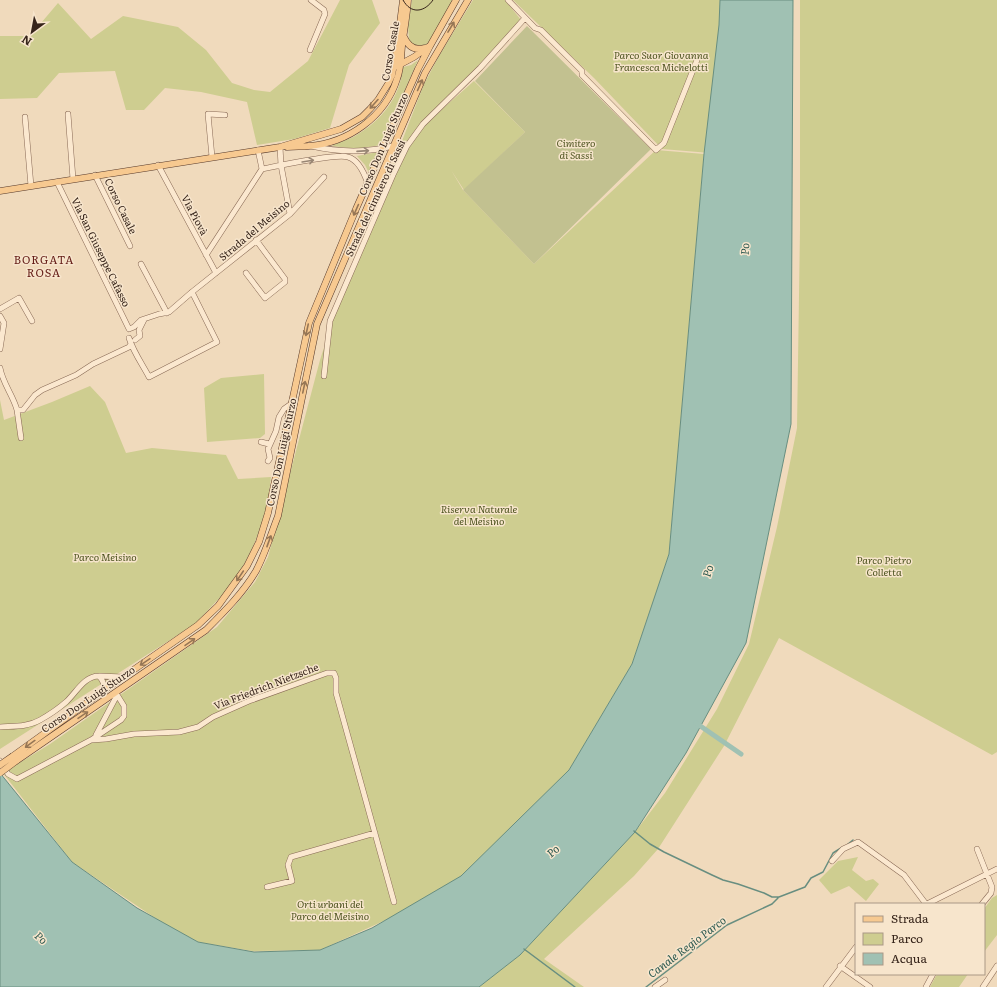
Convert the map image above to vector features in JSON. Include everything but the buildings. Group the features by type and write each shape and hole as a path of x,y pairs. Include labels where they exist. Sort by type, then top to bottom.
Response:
{"main road":[{"name":"Corso Casale","path":"280,147 341,129 362,117 378,100 388,84 393,71 403,0"},
{"name":"Corso Casale","path":"0,191 258,150 280,147 310,146 345,136 372,119 390,97 397,79 400,64 408,0"},
{"name":"Corso Don Luigi Sturzo","path":"14,759 106,689 198,625 218,606 247,566 259,542 268,513 308,323 383,149 430,46 456,0"},
{"name":"Corso Don Luigi Sturzo","path":"14,759 116,693 206,630 225,612 244,589 256,571 278,516 317,324 425,72 468,0"},
{"path":"403,36 408,46 414,49 421,49 430,46"},
{"path":"393,71 400,64 414,57 430,46"},
{"path":"0,765 14,759"},
{"path":"0,773 14,759"}],"street":[{"path":"310,50 325,14 324,10 312,0"},
{"path":"508,0 535,28 541,30 582,71 582,75 656,150 664,142 697,60"},
{"name":"Strada del cimitero di Sassi","path":"324,376 330,321 407,146 423,124 480,68 525,18"},
{"path":"68,114 73,179"},
{"path":"212,157 208,114 225,116"},
{"path":"25,117 31,186"},
{"path":"310,146 342,151 383,149 393,146"},
{"path":"280,147 281,165 290,214"},
{"path":"206,255 262,169 258,150"},
{"path":"335,156 342,151"},
{"path":"342,151 355,160 363,172 368,184"},
{"path":"262,169 335,156 348,156"},
{"name":"Via Piovà","path":"158,165 216,273"},
{"name":"Corso Casale","path":"95,175 130,246"},
{"name":"Strada del Meisino","path":"134,329 145,319 167,313 290,214 324,177"},
{"name":"Via San Giuseppe Cafasso","path":"57,182 134,329"},
{"path":"246,273 265,298 285,282 286,279 256,240"},
{"path":"141,264 167,313"},
{"path":"135,340 140,336 134,329 128,334 132,348 149,377 217,342 192,292"},
{"path":"0,309 19,298 32,321"},
{"path":"0,316 4,323 0,349"},
{"path":"129,338 135,340"},
{"path":"135,340 136,353"},
{"path":"17,410 23,410 42,390 76,375 93,364 129,347 131,344"},
{"path":"0,368 3,387 14,400 17,410 21,438"},
{"path":"268,461 270,458 268,449 269,444 276,431 279,417 284,409 291,404"},
{"path":"261,442 269,444"},
{"name":"Via Friedrich Nietzsche","path":"93,738 106,739 134,734 179,732 198,726 213,717 249,701 327,673 334,673 336,678 336,693 394,902"},
{"path":"0,727 27,725 39,721 65,702 86,680 99,676 123,677"},
{"path":"99,676 106,689"},
{"path":"0,761 8,774 17,779 93,738 117,723 124,716 124,706 116,693"},
{"path":"93,738 115,699 116,693"},
{"path":"267,887 292,881 288,864 291,857 374,834"},
{"path":"832,861 843,849 858,842 904,875 925,903"},
{"path":"977,849 991,882 992,888 991,893 983,903"},
{"path":"928,903 997,869"},
{"path":"826,987 840,966 855,948"},
{"path":"840,966 870,987"},
{"path":"983,987 997,966"},
{"path":"926,987 932,975"},
{"path":"655,987 665,980"}],"green space":[{"path":"340,0 372,0 380,23 349,65 330,128 294,139 257,145 247,102 201,92 165,88 144,110 126,110 115,71 59,73 37,98 0,99 0,36 30,36 58,3 91,39 123,16 178,27 206,50 232,83 254,90 270,92 308,61"},
{"path":"412,0 454,0 428,43 424,46 415,47 409,41 408,25"},
{"name":"Riserva Naturale del Meisino","path":"473,0 505,0 521,20 424,125 474,81 525,132 464,190 451,170 463,190 534,264 656,150 704,154 669,554 632,664 569,770 461,877 390,918 320,950 252,951 198,942 158,920 72,862 3,773 50,744 217,627 255,582 268,557 320,360 333,320 424,84"},
{"name":"Parco Suor Giovanna Francesca Michelotti","path":"513,0 727,0 710,153 662,149 594,78"},
{"name":"Parco Pietro Colletta","path":"800,0 997,0 997,752 992,755 779,638 724,746 658,849 634,876 544,959 584,987 479,987 520,955 635,832 665,793 717,709 749,644 777,527 797,428 800,230"},
{"name":"Cimitero di Sassi","path":"527,26 651,149 534,264 463,190 525,132 475,81"},
{"path":"418,60 381,145 357,149 332,146 355,136 381,116 388,108 398,89 403,67 411,65"},
{"path":"378,152 369,173 365,165 357,156"},
{"path":"264,374 265,434 260,438 207,442 204,388 221,378"},
{"name":"Parco Meisino","path":"90,386 105,402 126,453 152,448 226,455 238,479 271,477 268,502 261,527 241,570 226,591 195,624 0,749 0,400 4,420"},
{"path":"858,857 852,870 866,881 873,879 879,884 866,901 849,886 831,894 819,880 838,861"},
{"path":"997,895 997,935 985,951 985,908 992,898"},
{"path":"936,975 967,975 959,987 930,987"}],"water":[{"name":"Po","path":"720,0 793,0 791,424 746,643 686,753 635,832 520,955 479,987 0,987 0,773 72,862 137,908 198,942 254,952 320,950 372,928 461,876 569,770 632,664 669,554 704,154 719,25"}],"waterway":[{"path":"696,723 741,754"},
{"name":"Canale Regio Parco","path":"634,831 650,844 664,852 712,875 772,897 779,897 805,887 811,878 823,872 833,853 841,848"},
{"name":"Canale Regio Parco","path":"848,844 853,840"},
{"name":"Canale Regio Parco","path":"646,987 727,925 772,904 778,898"},
{"name":"Canale Regio Parco","path":"524,949 575,987"}],"tram line":[{"path":"403,0 406,5 414,10 426,7 433,0"}],"district":[{"name":"BORGATA ROSA","path":"44,266"}],"park label":[{"name":"Orti urbani del Parco del Meisino","path":"330,910"}]}
